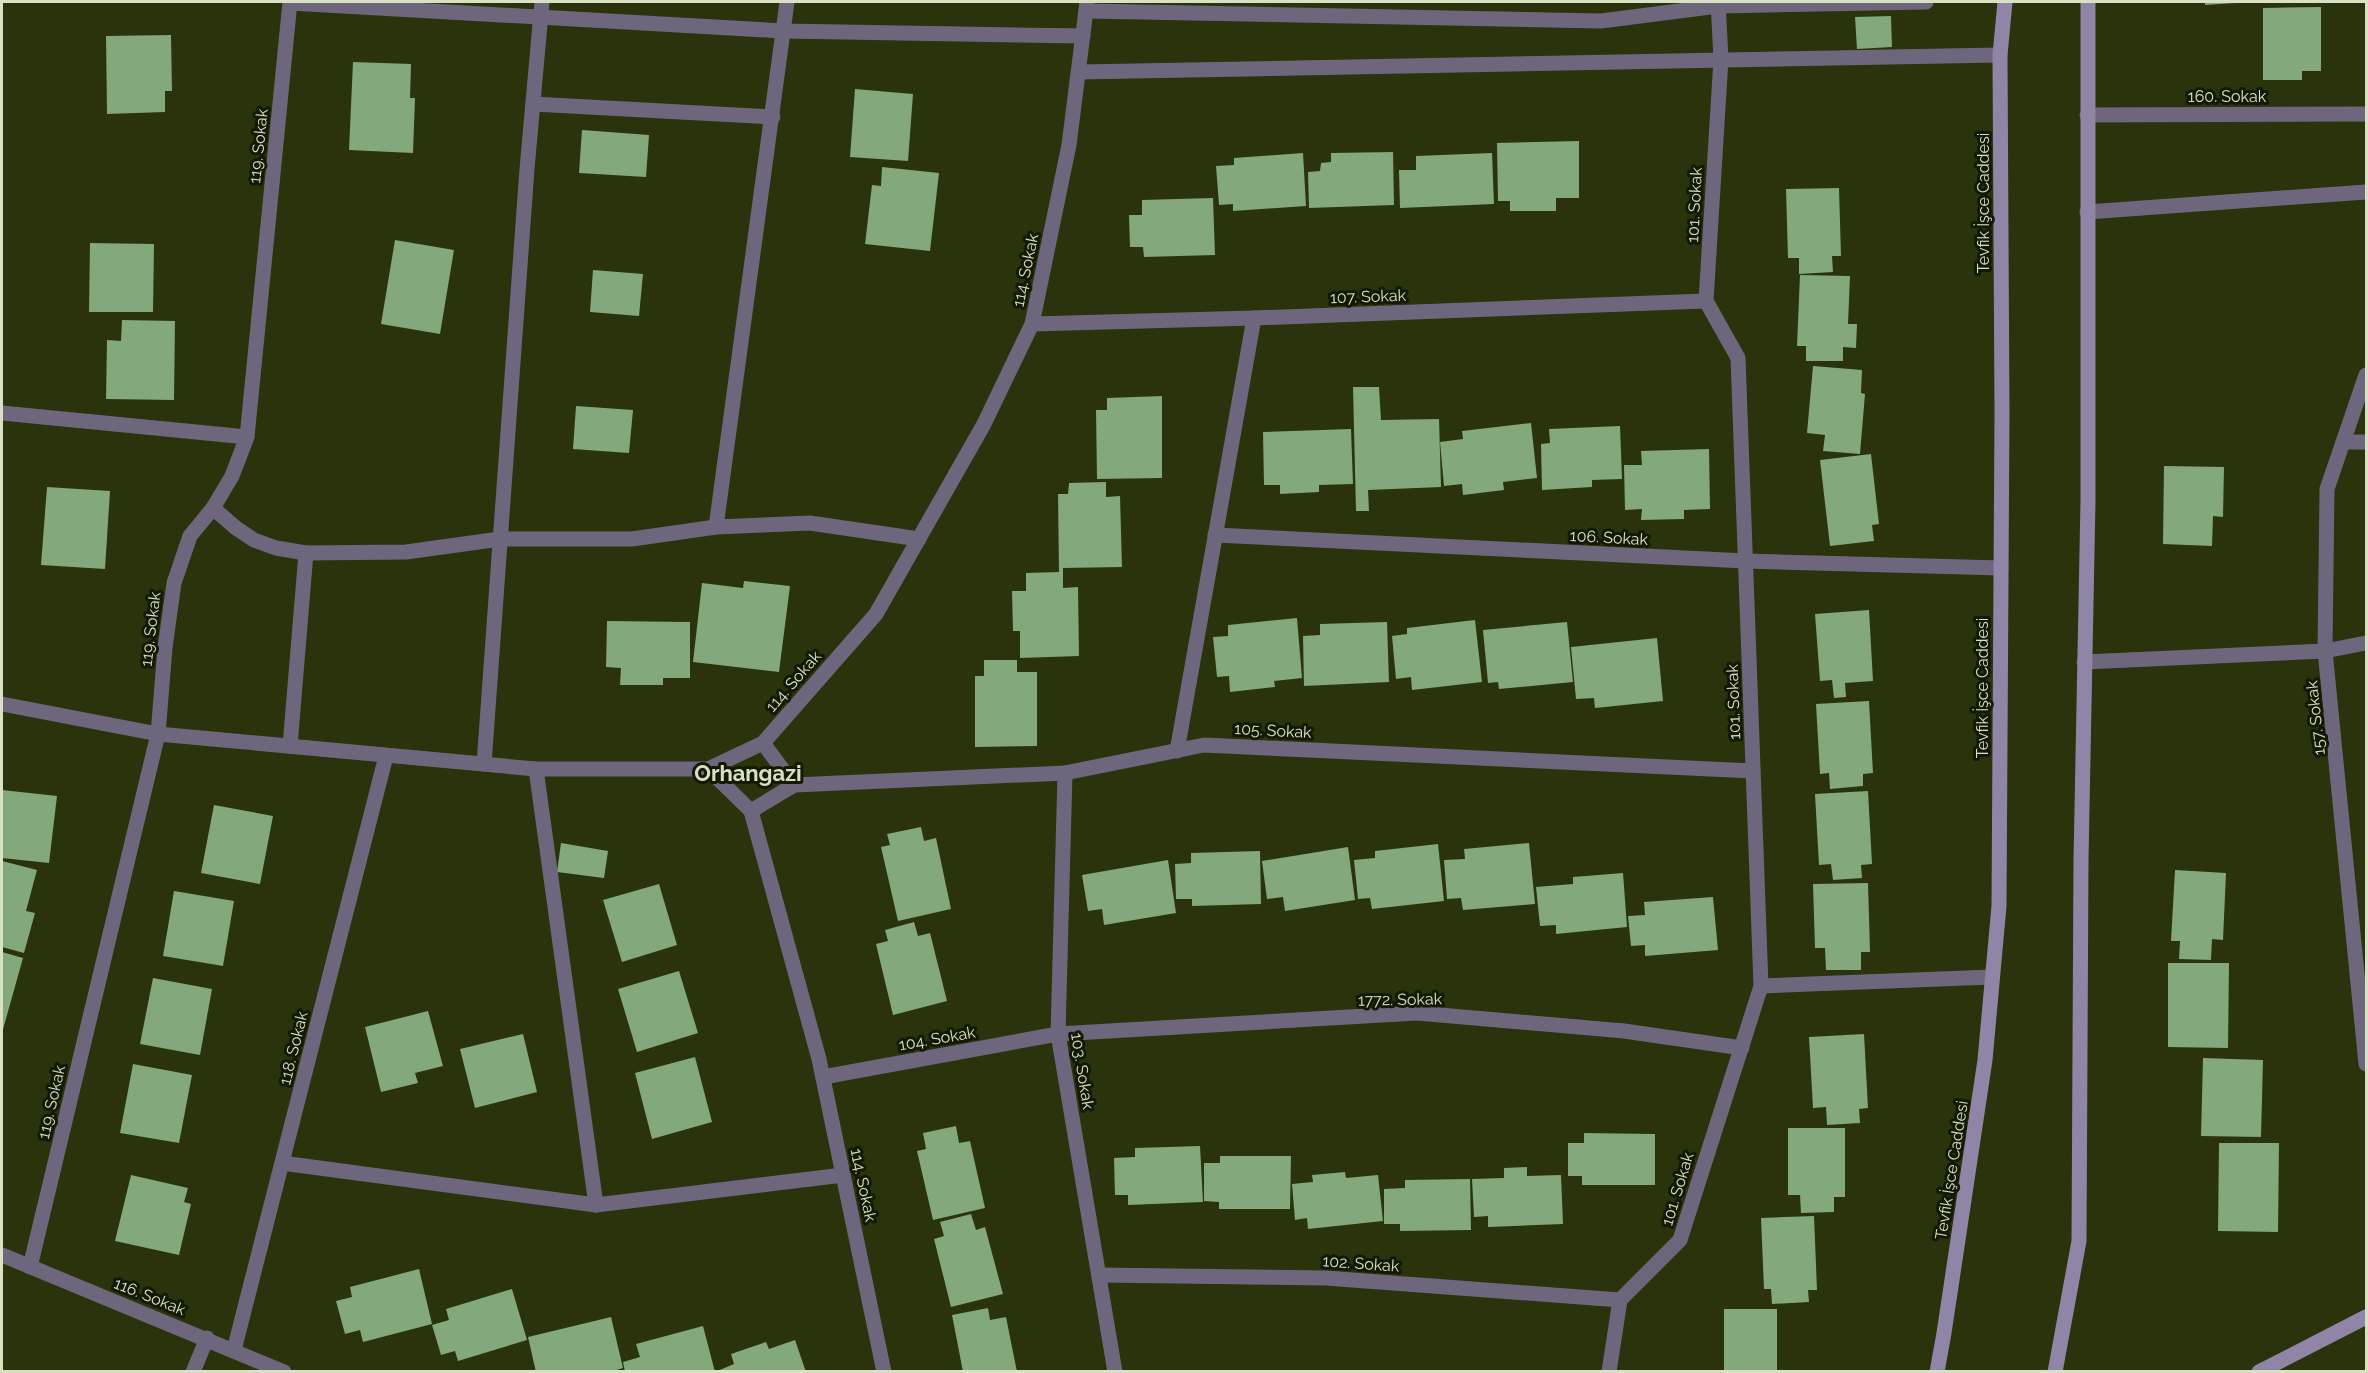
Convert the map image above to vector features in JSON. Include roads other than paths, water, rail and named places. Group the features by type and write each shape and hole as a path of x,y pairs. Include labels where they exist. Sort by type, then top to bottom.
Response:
{"main road":[{"name":"Tevfik İşce Caddesi","path":"1936,1371 1944,1333 1985,1060 1999,906 2000,55 2005,2"},
{"path":"2055,1371 2079,1241 2084,663 2088,500 2088,2"},
{"path":"2259,1371 2367,1317"}],"street":[{"path":"290,2 784,31 1083,36"},
{"name":"119. Sokak","path":"30,1267 158,734 165,648 174,583 190,536 213,508 232,476 247,437 290,2"},
{"path":"484,764 542,2"},
{"path":"716,526 787,2"},
{"path":"1087,6 1601,21 1718,4 1926,2"},
{"name":"101. Sokak","path":"1620,1300 1680,1240 1761,986 1738,358 1706,301 1721,59 1718,4"},
{"name":"114. Sokak","path":"708,769 763,743 876,614 984,424 1032,324 1069,145 1087,6"},
{"path":"1079,72 2000,55"},
{"path":"533,104 773,117"},
{"name":"160. Sokak","path":"2087,115 2367,114"},
{"path":"2087,212 2367,192"},
{"name":"107. Sokak","path":"1032,324 1706,301"},
{"path":"1177,751 1254,318"},
{"name":"157. Sokak","path":"2367,375 2327,489 2325,651 2363,987 2367,1064"},
{"path":"2,413 247,437"},
{"path":"2344,442 2367,442"},
{"path":"213,508 236,528 255,540 276,548 306,553 406,552 500,538 632,539 716,526 810,523 919,539"},
{"name":"106. Sokak","path":"1215,535 1746,561 2001,568"},
{"path":"290,747 306,553"},
{"path":"2084,663 2325,651 2367,643"},
{"path":"2,704 158,734 386,756 536,769 708,769 751,811 794,785 763,743"},
{"name":"105. Sokak","path":"794,785 1065,773 1204,745 1753,771"},
{"name":"118. Sokak","path":"234,1350 386,756"},
{"path":"536,769 596,1205"},
{"name":"103. Sokak","path":"1065,773 1058,1034 1115,1371"},
{"name":"114. Sokak","path":"751,811 823,1077 884,1371"},
{"path":"1761,986 1992,977"},
{"name":"1772. Sokak","path":"1058,1034 1417,1013 1624,1031 1742,1048"},
{"name":"104. Sokak","path":"823,1077 1058,1034"},
{"path":"282,1163 596,1205 843,1175"},
{"name":"116. Sokak","path":"2,1255 284,1371"},
{"name":"102. Sokak","path":"1099,1275 1326,1278 1620,1300"},
{"path":"1610,1371 1620,1300"},
{"path":"193,1371 207,1338"}],"district":[{"name":"Orhangazi","path":"748,773"}]}
